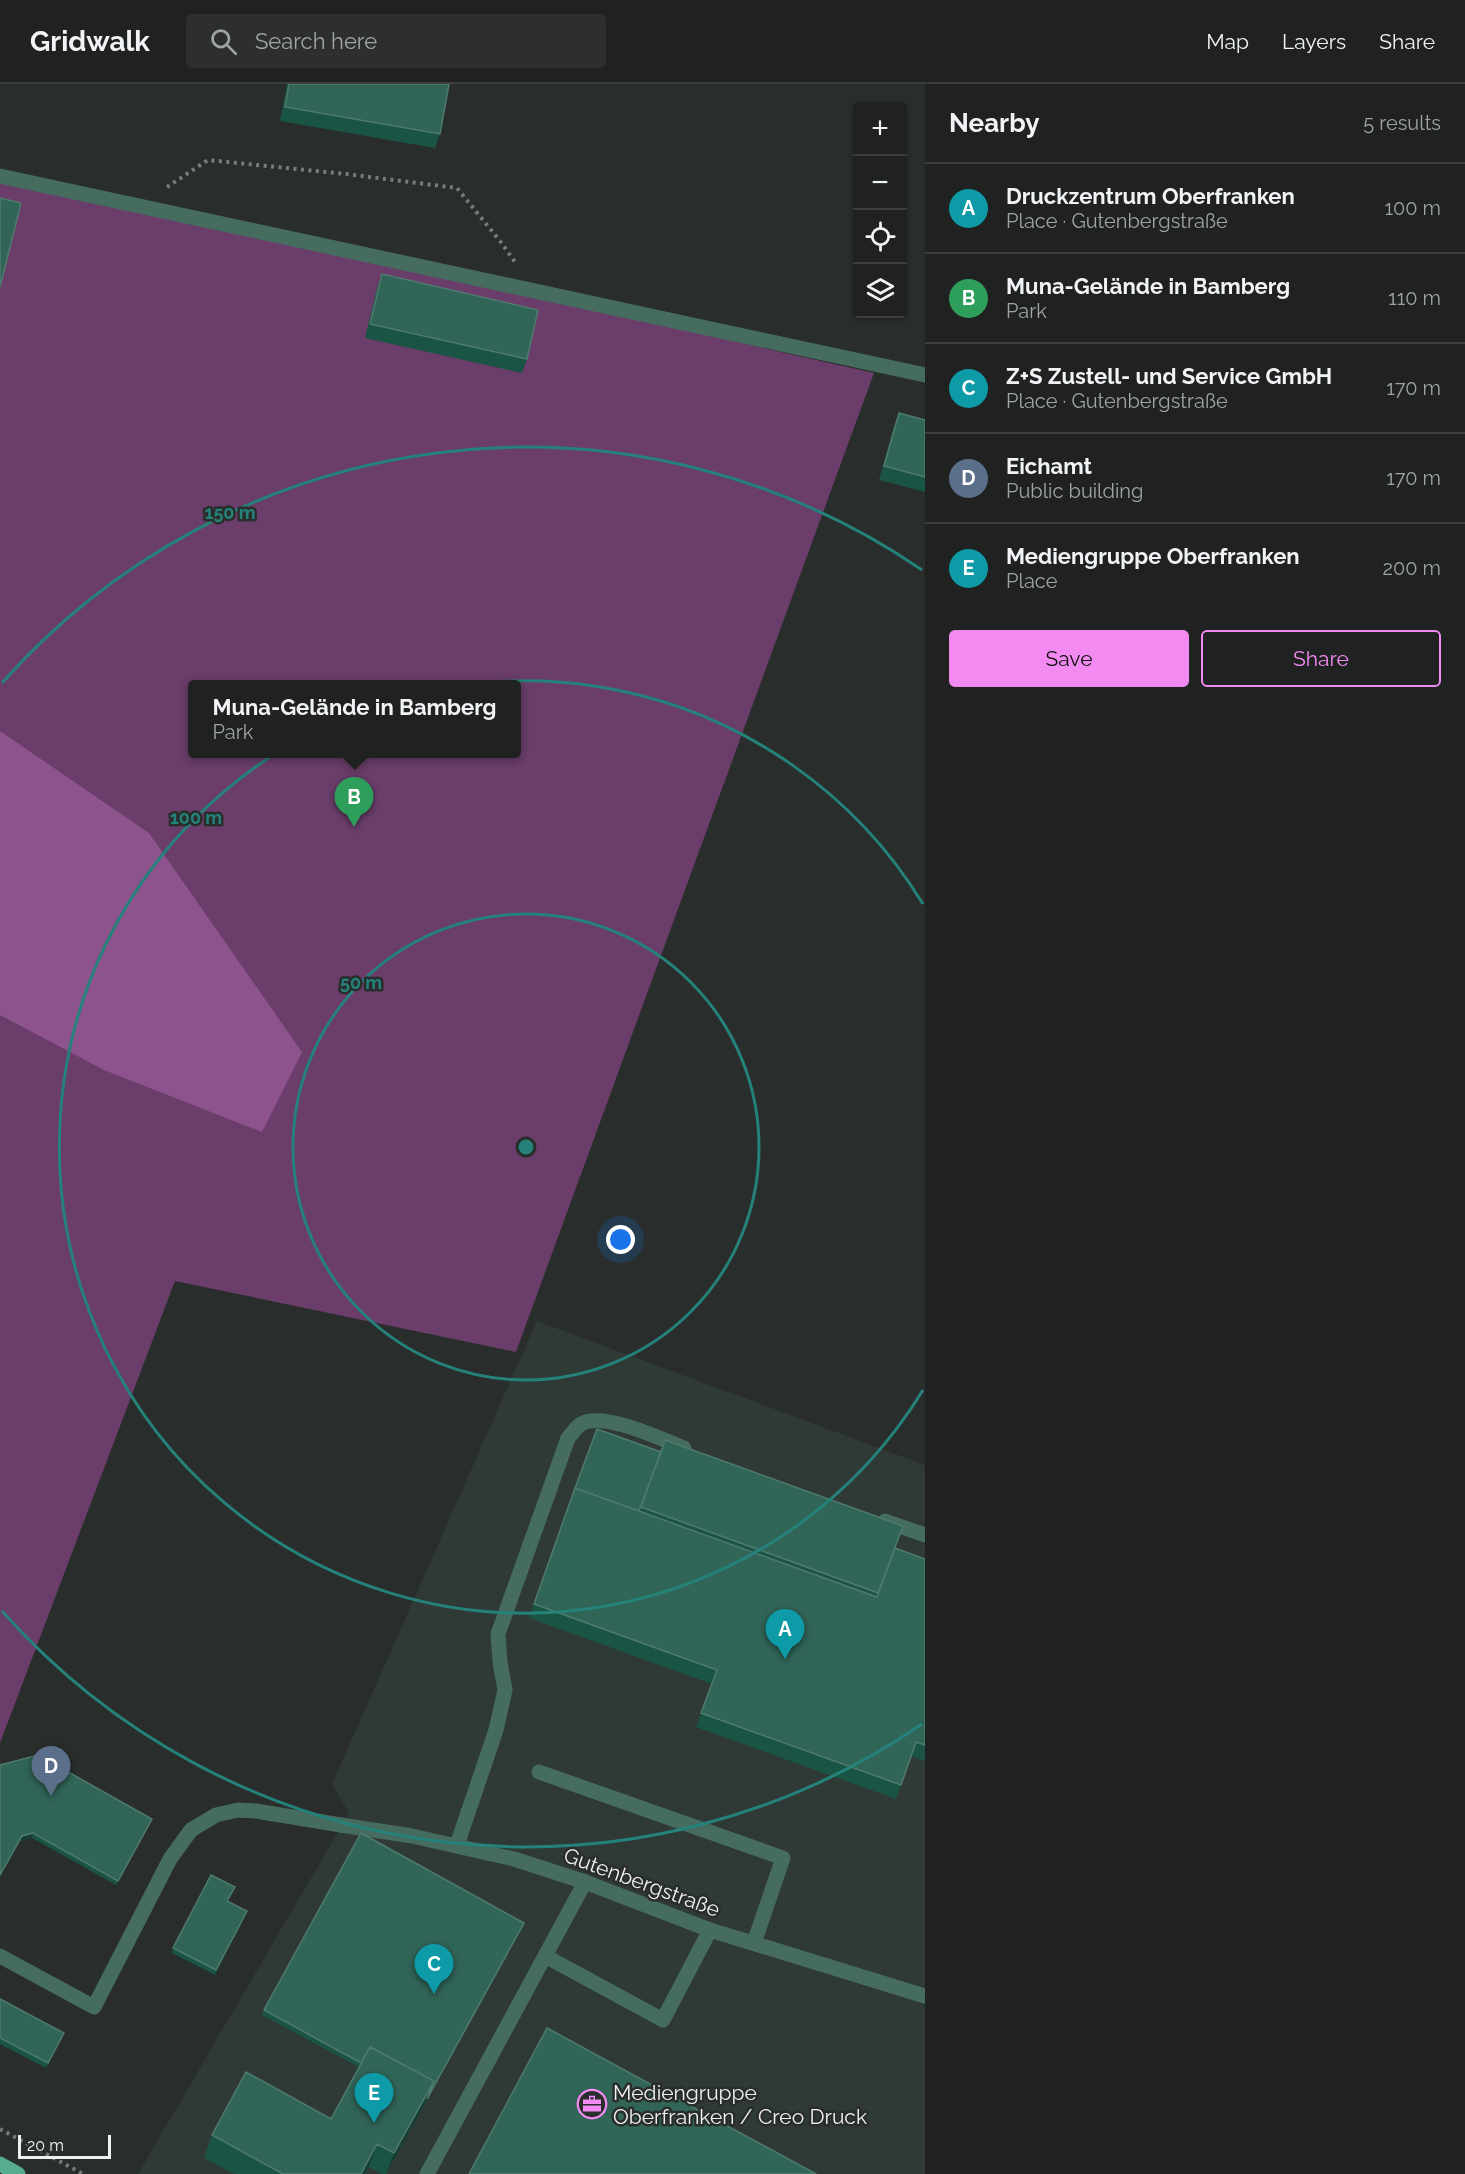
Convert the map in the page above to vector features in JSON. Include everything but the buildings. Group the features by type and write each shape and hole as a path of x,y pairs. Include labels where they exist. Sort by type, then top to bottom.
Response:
{"main road":[{"path":"0,2164 18,2174"}],"street":[{"path":"0,176 925,375"},
{"path":"457,1845 496,1730 505,1690 498,1634 568,1438 580,1424 594,1420 620,1425 696,1452"},
{"path":"871,1516 925,1535"},
{"path":"539,1772 783,1858 754,1943"},
{"name":"Gutenbergstraße","path":"0,1956 94,2007 170,1859 191,1830 216,1815 238,1810 412,1836 514,1859 585,1882 710,1930 925,1996"},
{"path":"427,2174 585,1882"},
{"path":"545,1956 663,2020 710,1930"}],"path":[{"path":"138,206 208,160 457,188 501,241 535,291"},
{"path":"0,2129 83,2174"}],"shaded area":[{"path":"0,175 874,373 516,1352 175,1281 0,1743"},
{"path":"0,731 149,833 302,1052 262,1132 104,1070 0,1015"},
{"path":"537,1321 925,1465 925,2174 138,2174 349,1813 332,1784"}],"place":[{"name":"Muna-Gelände in Bamberg","path":"354,827"},
{"name":"Druckzentrum Oberfranken","path":"785,1659"},
{"name":"Eichamt","path":"51,1796"},
{"name":"Z+S Zustell- und Service GmbH","path":"434,1994"},
{"name":"Mediengruppe Oberfranken / Creo Druck","path":"592,2104"},
{"name":"Mediengruppe Oberfranken","path":"374,2123"}]}
